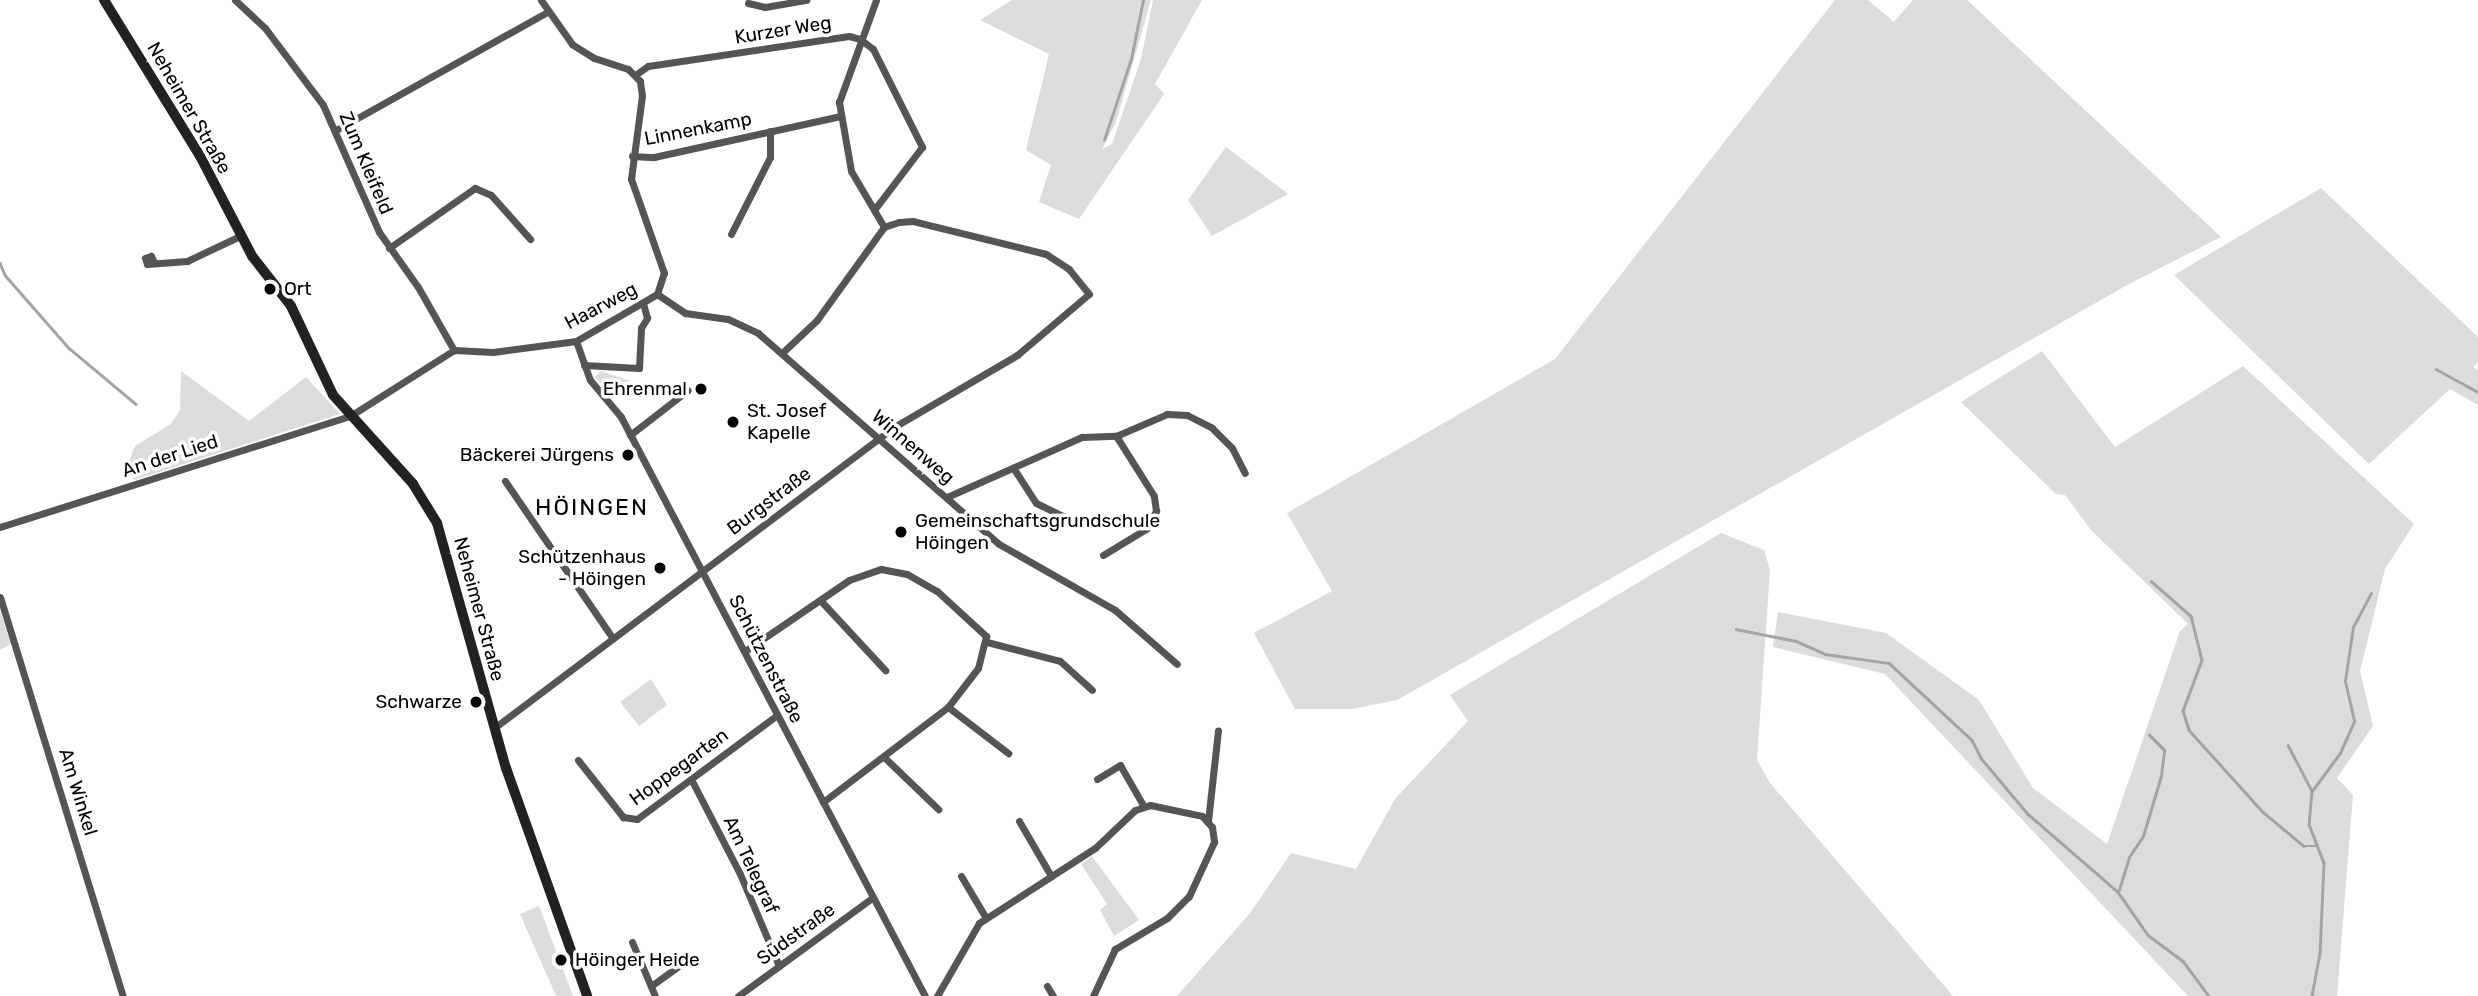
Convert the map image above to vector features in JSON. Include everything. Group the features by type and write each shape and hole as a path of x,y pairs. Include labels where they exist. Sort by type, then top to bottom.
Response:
{"main road":[{"name":"Neheimer Straße","path":"104,0 200,156 240,236 291,306 322,379 350,416 413,484 437,523 494,728 587,996"}],"street":[{"name":"Zum Kleifeld","path":"235,0 293,63 336,130 368,211 389,248 418,286 454,350"},
{"path":"541,0 547,12 582,52 635,75"},
{"path":"748,2 765,7 806,0"},
{"path":"782,353 817,320 884,227 851,171 839,95 876,0"},
{"path":"336,130 547,12"},
{"name":"Kurzer Weg","path":"635,75 648,66 849,36 860,39 873,49 922,147 874,210"},
{"name":"Haarweg","path":"454,350 494,352 576,341 657,294 664,273 633,190 632,156 642,96 635,75"},
{"name":"Linnenkamp","path":"632,156 654,157 841,116"},
{"name":"Linnenkamp","path":"730,234 770,157 770,131"},
{"path":"389,248 475,188 491,195 530,239"},
{"name":"Burgstraße","path":"494,728 878,439 1017,355 1089,294 1069,269 1046,254 913,221 884,227"},
{"path":"154,262 169,266 187,261 240,236"},
{"name":"Winnenweg","path":"657,294 685,313 737,321 782,353 1010,552 1125,617 1177,664"},
{"path":"584,365 639,368 641,328 647,318 643,303"},
{"name":"Schützenstraße","path":"576,341 590,380 621,416 925,996"},
{"path":"350,416 454,350"},
{"path":"630,435 688,390"},
{"path":"947,497 1082,437 1116,436 1161,415 1187,415 1222,437 1245,474"},
{"name":"An der Lied","path":"0,527 350,416"},
{"path":"1103,555 1146,529 1156,511 1154,496 1116,436"},
{"path":"1014,469 1036,503 1069,519"},
{"path":"505,481 613,639"},
{"path":"745,651 867,571 894,571 919,580 956,606 980,628 988,642 1060,660 1092,690"},
{"name":"Am Winkel","path":"0,597 123,996"},
{"path":"820,600 885,670"},
{"path":"822,802 885,758 948,707 978,668 988,642"},
{"path":"948,707 1008,753"},
{"name":"Hoppegarten","path":"578,760 618,812 631,820 643,816 777,715"},
{"path":"1093,996 1115,949 1167,918 1189,896 1210,855 1213,834 1208,821 1218,732"},
{"path":"885,758 938,809"},
{"path":"1097,779 1120,765 1143,805"},
{"name":"Am Telegraf","path":"691,779 740,874 779,966"},
{"path":"1143,805 1196,813 1208,821"},
{"path":"937,996 968,936 986,918 1095,848 1143,805"},
{"path":"1019,821 1051,876"},
{"path":"961,876 986,918"},
{"name":"Südstraße","path":"738,996 872,898"},
{"path":"632,942 655,996"},
{"path":"651,986 680,965"},
{"path":"1047,986 1053,996"}],"shaded area":[{"path":"1012,0 1151,0 1116,122 1102,149 1112,144 1141,59 1153,0 1202,0 1155,84 1164,94 1079,219 1039,202 1051,165 1026,150 1049,54 980,20"},
{"path":"1835,0 1868,0 1894,22 1913,0 1967,0 2221,237 2129,284 1397,700 1352,709 1295,709 1254,633 1332,591 1287,513 1555,359"},
{"path":"1226,147 1288,194 1212,236 1188,200"},
{"path":"2321,188 2478,337 2478,362 2473,367 2478,370 2478,405 2450,389 2369,464 2174,275"},
{"path":"2042,351 2115,447 2243,366 2414,524 2385,569 2360,671 2373,726 2337,778 2353,795 2337,996 2188,996 1885,674 1773,647 1778,612 1886,633 1979,700 2033,788 2107,844 2180,631 2188,624 2091,530 2065,495 2056,494 1961,402"},
{"path":"181,371 249,421 306,377 340,414 134,480 128,464 135,446 171,424 180,410"},
{"path":"601,371 631,381 630,388 615,398 595,377"},
{"path":"1721,533 1764,550 1770,570 1757,760 1770,783 1953,996 1177,996 1251,912 1291,853 1356,869 1395,799 1468,721 1450,695"},
{"path":"0,611 11,644 0,650"},
{"path":"651,679 667,705 639,726 620,702"},
{"path":"1092,856 1139,920 1114,936 1100,910 1107,904 1081,864"},
{"path":"539,906 573,996 556,996 520,914"}],"waterway":[{"path":"1104,140 1131,59 1143,0"},
{"path":"0,263 5,275 69,348 136,404"},
{"path":"2436,369 2478,392"},
{"path":"2151,581 2191,616 2202,660 2183,711 2189,730 2263,812 2304,846 2317,846"},
{"path":"2312,791 2340,753 2354,721 2345,681 2353,627 2371,593"},
{"path":"1736,629 1796,641 1825,654 1889,663 1972,740 1981,758 2028,814 2118,892 2148,935 2183,961 2209,996"},
{"path":"2119,890 2129,857 2143,836 2161,776 2164,750 2149,735"},
{"path":"2288,745 2312,791 2309,824 2324,863 2320,953 2312,996"}],"place":[{"name":"Ort","path":"270,289"},
{"name":"Ehrenmal","path":"701,389"},
{"name":"St. Josef Kapelle","path":"733,422"},
{"name":"Bäckerei Jürgens","path":"628,455"},
{"name":"Gemeinschaftsgrundschule Höingen","path":"901,532"},
{"name":"Schützenhaus - Höingen","path":"660,568"},
{"name":"Schwarze","path":"476,702"},
{"name":"Höinger Heide","path":"561,960"}],"district":[{"name":"HÖINGEN","path":"592,507"}]}
